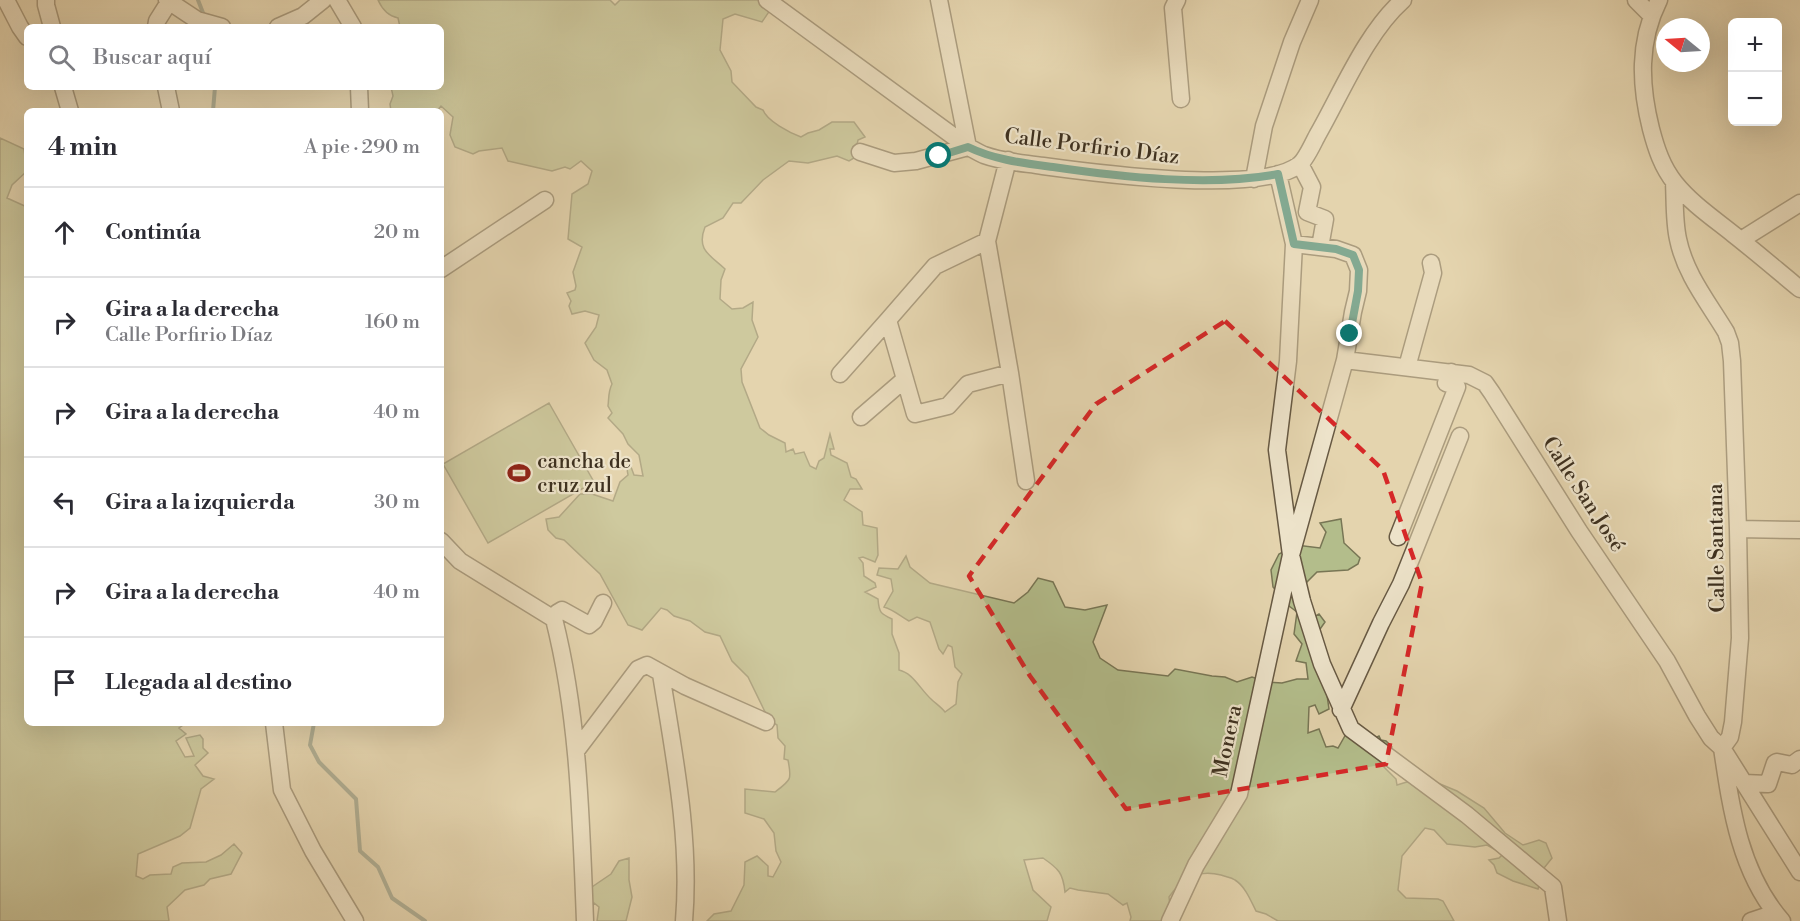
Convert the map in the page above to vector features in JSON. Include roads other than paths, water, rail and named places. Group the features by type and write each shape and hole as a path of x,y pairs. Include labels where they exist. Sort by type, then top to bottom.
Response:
{"street":[{"path":"6,0 24,33"},
{"path":"46,0 51,24"},
{"path":"285,24 303,16 323,0"},
{"path":"337,0 351,24"},
{"name":"Calle Porfirio Díaz","path":"767,0 968,147 985,155 1082,171 1180,179 1254,179 1278,174 1300,164"},
{"path":"860,152 894,163 916,161 968,147 939,0"},
{"path":"1176,0 1173,8 1181,99"},
{"path":"1254,179 1264,126 1292,42 1310,0"},
{"path":"1294,244 1320,247 1325,219 1307,212 1312,187 1300,164 1373,34 1389,12 1403,0"},
{"path":"1635,0 1651,15"},
{"path":"1659,0 1651,15 1646,35 1642,76 1646,108 1662,163 1674,182 1693,201 1800,289"},
{"path":"156,24 168,1 197,20 211,24"},
{"path":"64,90 69,108"},
{"path":"167,90 170,108"},
{"path":"359,90 360,108"},
{"path":"1008,160 987,241 1026,481"},
{"path":"1278,174 1294,244 1288,361 1277,450 1291,555 1302,601 1322,664 1351,729 1467,815 1553,887 1558,921"},
{"name":"Calle Santana","path":"1674,182 1678,240 1687,268 1725,332 1730,343 1732,361 1740,638 1733,722 1730,737 1722,748"},
{"path":"444,267 545,200"},
{"path":"1741,240 1800,203"},
{"path":"840,374 935,266 987,241"},
{"name":"Monera","path":"1170,921 1196,865 1239,795 1291,555 1345,360 1358,291 1359,270 1353,255 1336,249 1320,247"},
{"path":"1407,367 1433,273 1431,263"},
{"path":"888,320 915,414 948,406 968,384 1010,373"},
{"name":"Calle San José","path":"1345,360 1451,372 1469,375 1485,383 1579,531 1667,661 1696,716 1711,738 1722,748 1800,872"},
{"path":"1398,537 1458,387 1446,383 1451,372"},
{"path":"861,417 905,379"},
{"path":"1341,710 1401,584 1460,436"},
{"path":"1738,529 1800,530"},
{"path":"444,544 460,561 554,619"},
{"path":"585,921 576,751 568,683 554,619 556,612 562,610 589,625 594,621 603,603"},
{"path":"576,751 638,669 647,665 685,686 766,722"},
{"path":"661,674 681,802 686,901 684,921"},
{"path":"274,726 282,790 313,851 355,921"},
{"path":"1722,748 1731,807 1749,871 1778,917 1751,921"},
{"path":"1744,783 1768,784 1775,763 1792,765 1800,759"}],"waterway":[{"path":"198,0 205,18"},
{"path":"213,108 215,90"},
{"path":"313,726 310,745 319,762 356,799 360,851 378,867 392,898 425,921"}],"place":[{"name":"cancha de cruz zul","path":"519,473"}]}
